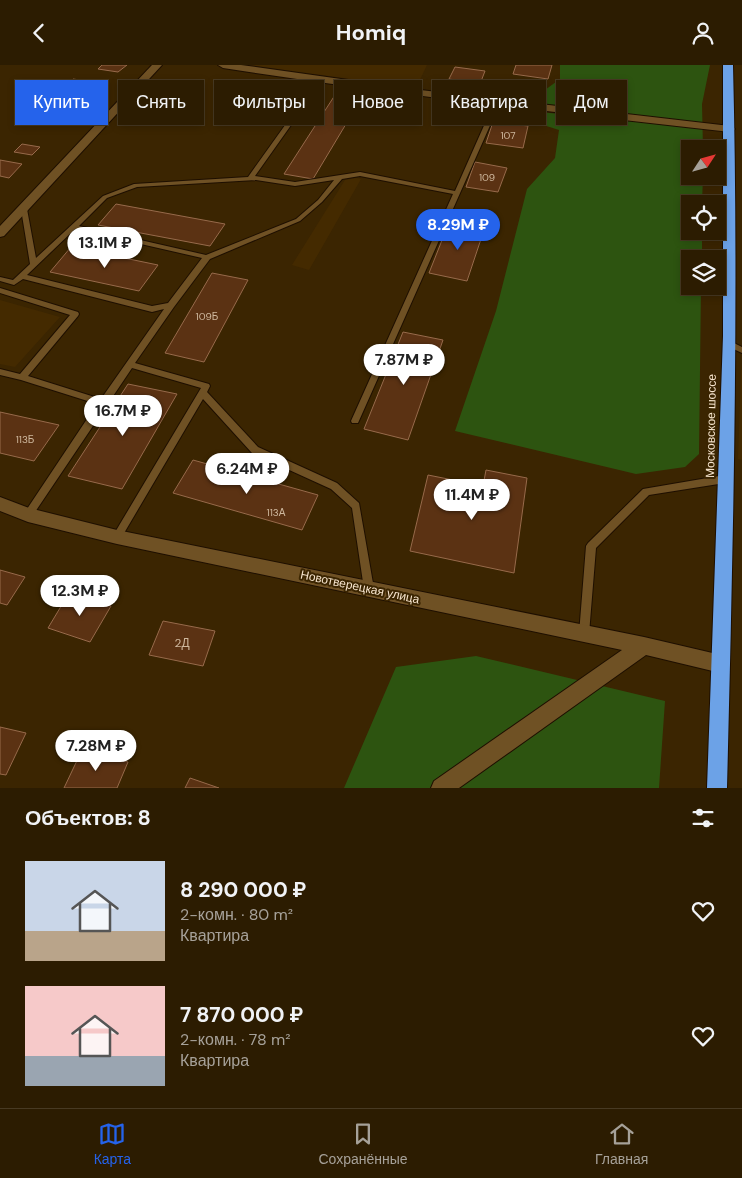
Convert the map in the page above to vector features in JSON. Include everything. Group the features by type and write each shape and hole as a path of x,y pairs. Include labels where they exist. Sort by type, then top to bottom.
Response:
{"highway":[{"name":"Московское шоссе","path":"717,788 726,479 730,129 728,65"}],"street":[{"path":"0,233 157,65"},
{"path":"223,65 320,80"},
{"path":"324,81 432,95"},
{"path":"546,108 730,129"},
{"name":"Новотверецкая улица","path":"0,504 28,515 117,537 644,646 721,664"},
{"path":"441,788 644,646"}],"lane":[{"path":"250,178 288,125"},
{"path":"355,421 487,125"},
{"path":"0,290 14,283 105,197 136,185 250,178 295,184 360,174 457,193"},
{"path":"28,515 102,403 206,257 298,220 320,201 340,177"},
{"path":"24,209 34,264"},
{"path":"74,227 206,257"},
{"path":"21,276 152,309 171,305"},
{"path":"0,279 14,283"},
{"path":"0,290 75,313 22,377"},
{"path":"728,343 742,350"},
{"path":"117,537 206,386 130,364"},
{"path":"0,372 22,377 102,403"},
{"path":"202,392 255,450 334,486 356,506 369,589"},
{"path":"584,634 591,546 646,493 726,479"}],"shaded area":[{"path":"249,65 427,65 420,80 358,80"},
{"path":"361,179 309,270 292,265 345,180"},
{"path":"0,300 60,317 15,367 0,364"},
{"path":"742,370 742,460 738,459"}],"green space":[{"path":"560,65 710,65 702,104 703,140 681,140 681,185 703,185 702,195 681,195 681,240 702,240 702,250 681,250 681,295 701,295 699,454 685,467 636,474 455,431 496,311 527,189 555,158 559,130 543,125 546,125 546,113 556,114 556,125 627,125 627,80 559,80"},
{"path":"556,82 556,106 546,105 546,89"},
{"path":"476,656 665,701 659,788 344,788 396,667"}],"building":[{"path":"102,65 127,65 118,72 98,69"},
{"path":"516,65 552,65 548,79 513,74"},
{"path":"455,67 485,71 482,80 449,79"},
{"path":"334,97 334,125 345,125 313,179 284,174 316,125 324,125 324,112"},
{"path":"492,125 528,126 523,148 486,143"},
{"path":"22,144 40,147 32,155 14,152"},
{"path":"0,160 22,164 9,178 0,176"},
{"path":"475,162 507,168 498,192 466,187"},
{"path":"116,204 225,224 210,246 98,225"},
{"path":"450,220 485,227 467,281 429,273"},
{"path":"71,247 158,265 139,291 50,272"},
{"path":"212,273 248,280 204,362 165,353"},
{"path":"403,332 443,340 408,440 364,429"},
{"path":"128,384 177,394 122,489 68,476"},
{"path":"0,412 59,425 34,461 0,453"},
{"path":"193,460 318,495 302,530 173,493"},
{"path":"486,470 527,478 514,573 410,551 428,475 483,486"},
{"path":"0,570 25,577 7,605 0,603"},
{"path":"69,593 111,606 90,642 48,628"},
{"path":"163,621 215,631 203,666 149,655"},
{"path":"0,727 26,733 6,775 0,774"},
{"path":"82,750 128,762 117,788 64,788"},
{"path":"190,778 219,788 185,788"}]}
